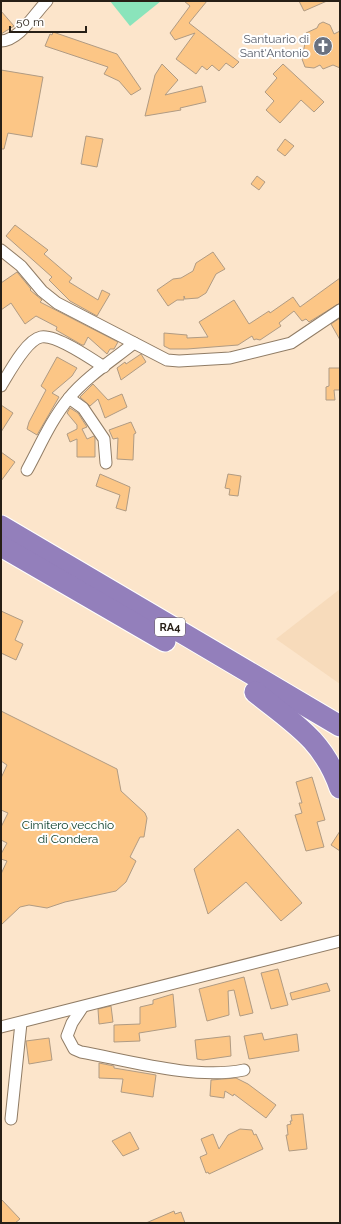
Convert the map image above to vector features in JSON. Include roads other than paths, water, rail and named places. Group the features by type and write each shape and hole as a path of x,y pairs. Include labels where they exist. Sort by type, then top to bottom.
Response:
{"highway":[{"name":"RA4","path":"1,526 340,730"},
{"name":"RA4","path":"1,546 255,692 340,730"},
{"path":"255,692 310,737 324,754 334,770 340,788"}],"street":[{"path":"1,41 9,41 46,1"},
{"path":"1,250 21,266 42,291 57,303 167,360 230,358 291,343 340,310"},
{"path":"1,386 24,351 33,341 42,337 52,339 75,348 104,367"},
{"path":"27,470 58,413 69,398 134,343"},
{"path":"69,398 83,408 104,439 106,463"},
{"path":"1,1027 82,1008 340,941"},
{"path":"82,1008 72,1023 67,1036 74,1049 81,1052 196,1073 232,1073 244,1070"},
{"path":"11,1119 21,1023"}],"place":[{"name":"Santuario di Sant'Antonio","path":"323,46"}],"park label":[{"name":"Cimitero vecchio di Condera","path":"68,832"}]}
